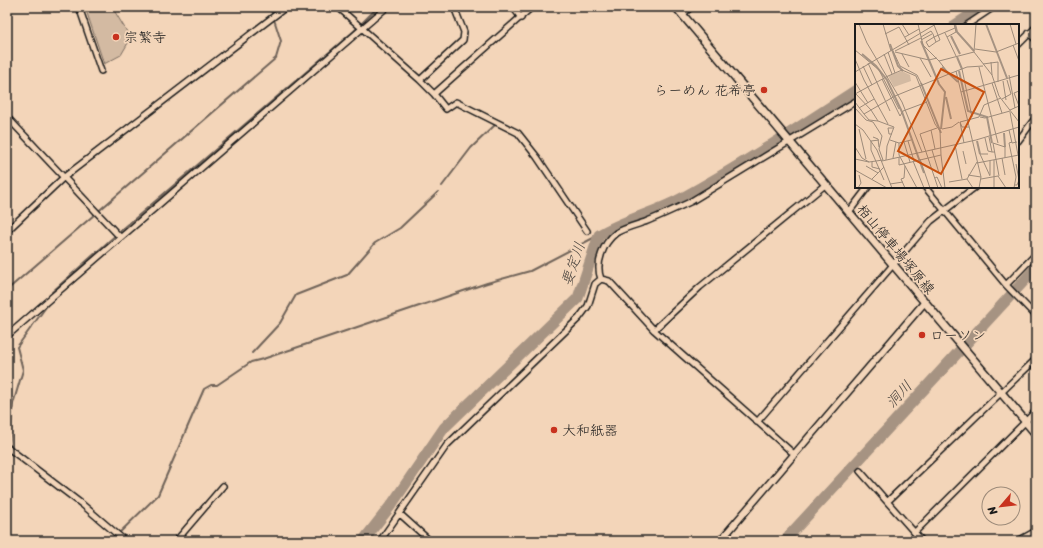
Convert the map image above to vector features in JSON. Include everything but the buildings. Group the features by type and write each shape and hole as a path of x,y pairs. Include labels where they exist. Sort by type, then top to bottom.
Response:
{"main road":[{"name":"栢山停車場塚原線","path":"676,7 1036,434"}],"street":[{"path":"79,7 101,71"},
{"path":"7,230 63,178 286,7"},
{"path":"338,7 420,80 446,109 456,102 518,133 537,157 587,231"},
{"path":"7,336 170,195 360,27 387,7"},
{"path":"420,80 463,40 464,32 454,7"},
{"path":"513,7 521,18"},
{"path":"434,94 532,7"},
{"path":"682,15 691,7"},
{"path":"968,24 994,7"},
{"path":"1019,44 1036,27"},
{"path":"1029,33 1036,40"},
{"path":"601,280 598,271 603,250 609,240 617,232 669,212 690,202 855,102"},
{"path":"7,117 120,237"},
{"path":"1019,140 1036,117"},
{"path":"654,330 700,287 825,185"},
{"path":"849,212 867,188"},
{"path":"927,188 1006,285 1036,316"},
{"path":"756,422 931,221 974,188"},
{"path":"1006,285 1036,254"},
{"path":"380,541 448,445 579,318 588,306 595,284 601,280 609,281 654,330 756,422 794,454"},
{"path":"720,541 924,302"},
{"path":"888,501 1036,359"},
{"path":"915,532 1036,411"},
{"path":"8,448 123,539"},
{"path":"860,471 922,541"},
{"path":"176,541 224,486"},
{"path":"400,514 430,541"},
{"path":"1018,541 1036,531"}],"shaded area":[{"path":"85,7 112,7 132,40 128,43 121,55 104,64"}],"waterway":[{"path":"7,290 276,58 281,41 270,7"},
{"path":"52,296 52,292 117,234 354,31 378,7"},
{"name":"要定川","path":"956,24 982,7"},
{"name":"要定川","path":"363,541 392,504 444,428 578,298 599,235 609,229 682,198 770,146 855,91"},
{"path":"442,186 471,148 496,124"},
{"path":"252,353 280,323 296,295 347,275 375,243 400,228 438,192"},
{"path":"111,541 158,495 204,389 211,385 217,385 251,362 487,283 530,271 599,235"},
{"name":"洞川","path":"784,541 1036,268"},
{"path":"7,462 13,404 23,370 17,347 51,300"}],"place":[{"name":"宗繁寺","path":"116,37"},
{"name":"らーめん 花希亭","path":"764,90"},
{"name":"ローソン","path":"922,335"},
{"name":"大和紙器","path":"554,430"}]}
